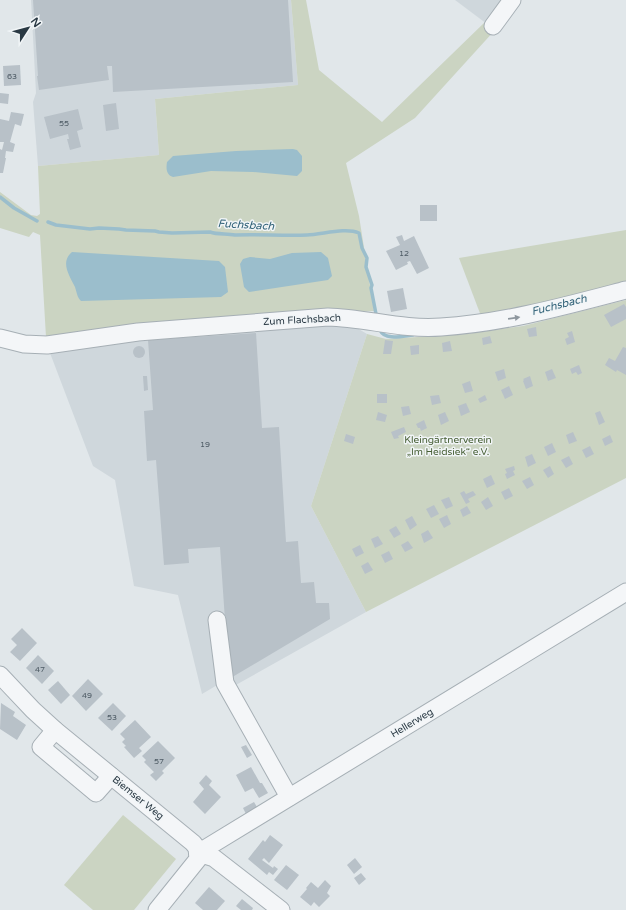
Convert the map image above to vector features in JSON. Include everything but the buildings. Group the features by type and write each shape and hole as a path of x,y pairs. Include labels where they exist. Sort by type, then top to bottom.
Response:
{"street":[{"path":"493,26 512,0"},
{"name":"Zum Flachsbach","path":"0,338 24,344 47,345 138,332 328,317 424,327 440,327 523,316 626,290"},
{"name":"Hellerweg","path":"198,853 626,592"},
{"path":"217,620 225,683 290,797"},
{"name":"Biemser Weg","path":"0,675 33,710 55,730 193,843 198,853"},
{"path":"55,730 41,747 96,793 111,776"},
{"path":"157,910 198,859 198,853 214,858 281,910"}],"shaded area":[{"path":"31,0 291,0 298,85 155,99 159,155 38,166 33,102 36,93"},
{"path":"455,0 518,0 495,30"},
{"path":"345,321 367,334 311,506 366,612 234,686 219,684 202,694 178,595 134,586 115,480 93,466 50,353 138,336"}],"green space":[{"path":"291,0 306,0 319,70 382,122 485,22 495,30 415,118 346,163 359,216 374,311 238,318 46,337 40,235 33,232 29,237 0,228 0,192 31,215 37,216 40,214 38,166 159,155 155,99 298,85"},
{"path":"626,230 626,286 481,316 459,258"},
{"name":"Kleingärtnerverein „Im Heidsiek“ e.V.","path":"626,300 626,478 366,612 311,506 367,334 386,339 466,334 523,326"},
{"path":"123,815 176,859 134,910 93,910 64,885"}],"water":[{"path":"297,150 302,156 302,171 297,176 253,172 211,171 173,177 169,175 167,169 167,162 173,156 236,151"},
{"path":"72,252 219,261 225,267 228,292 221,297 81,301 70,278 66,264 68,256"},
{"path":"321,252 328,258 332,276 328,280 249,292 244,287 240,264 243,259 250,257 270,259 292,253"}],"waterway":[{"name":"Fuchsbach","path":"0,197 14,208 37,221"},
{"name":"Fuchsbach","path":"48,222 56,225 90,229 99,228 172,233 210,232 235,235 313,235 340,231 353,231 359,233 362,248 367,258 366,267 372,285 371,288 376,314"},
{"name":"Fuchsbach","path":"380,330 386,336 390,337 413,335"}]}
